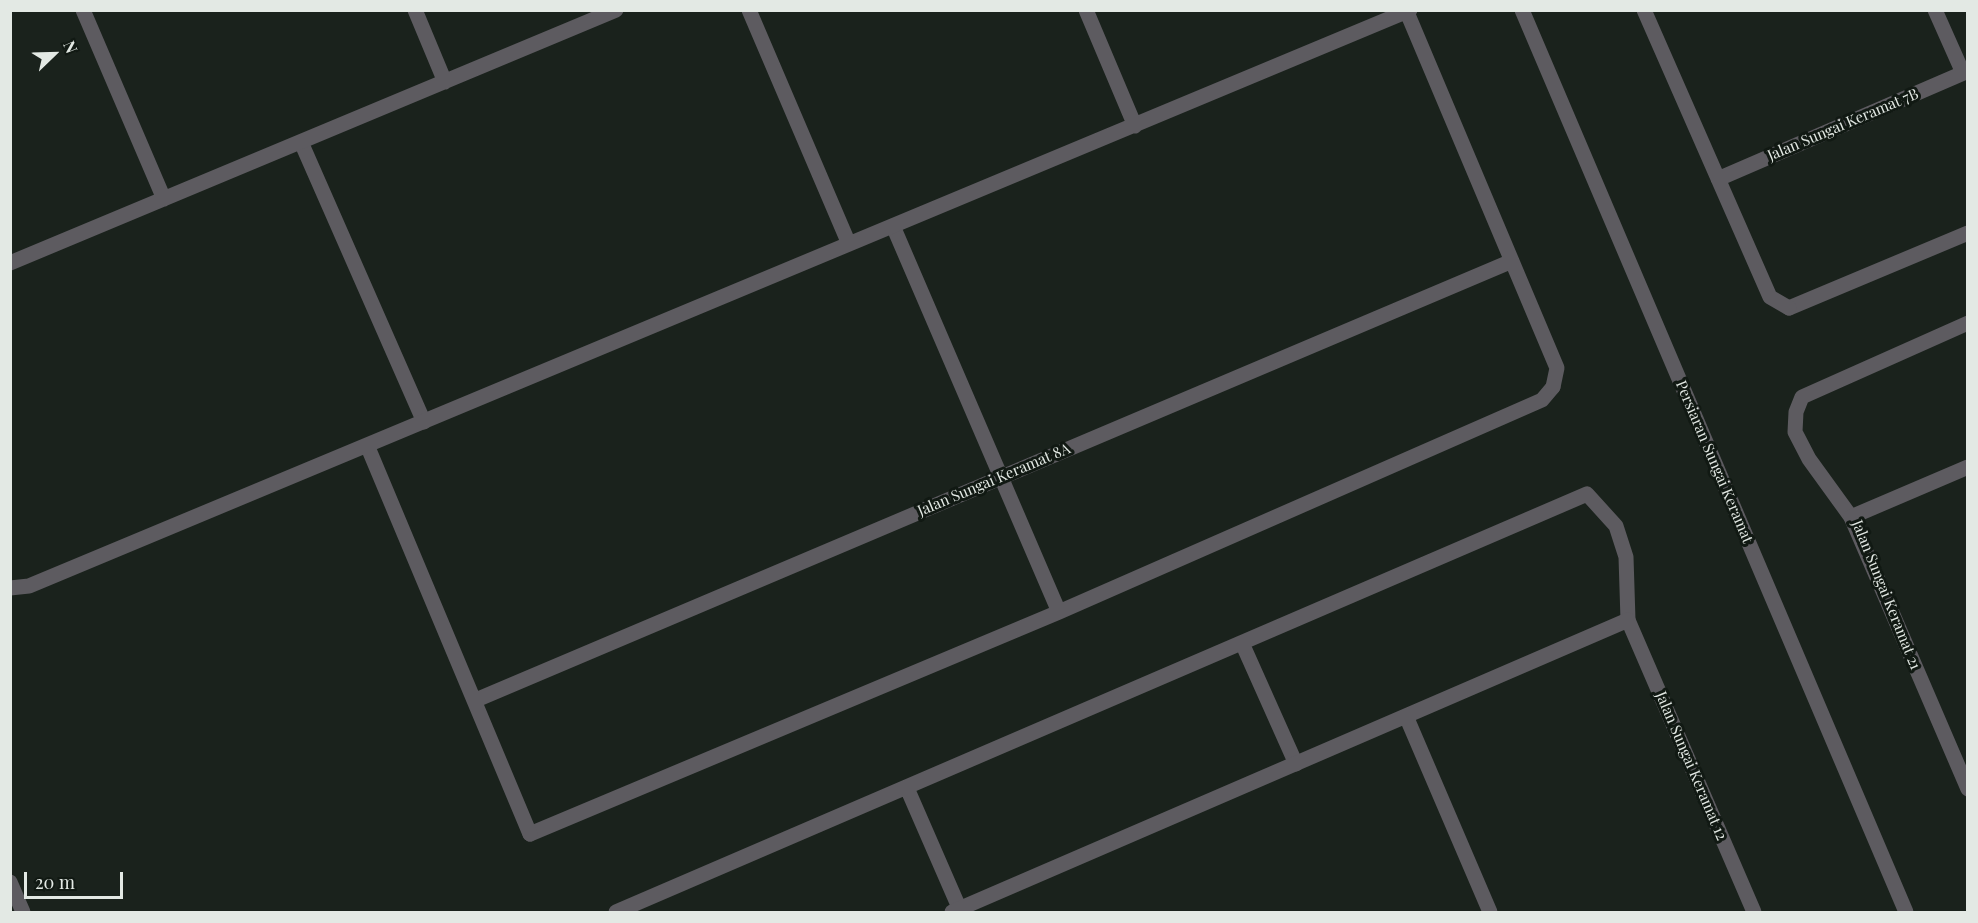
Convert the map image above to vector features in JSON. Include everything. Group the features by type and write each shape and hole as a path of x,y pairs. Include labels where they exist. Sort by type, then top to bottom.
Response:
{"street":[{"path":"83,10 164,199"},
{"path":"415,10 445,82"},
{"path":"10,263 616,10"},
{"path":"749,10 849,244"},
{"path":"1086,10 1134,126"},
{"name":"Persiaran Sungai Keramat","path":"1522,10 1906,912"},
{"path":"1644,10 1770,297 1789,308 1968,233"},
{"path":"1935,10 1965,72"},
{"path":"10,588 29,586 1407,11 1557,368 1553,387 1542,400 1059,612 530,834 368,445"},
{"name":"Jalan Sungai Keramat 7B","path":"1718,179 1965,72"},
{"path":"302,142 424,422"},
{"path":"893,226 1059,612"},
{"name":"Jalan Sungai Keramat 8A","path":"476,700 1512,261"},
{"path":"1851,517 1809,459 1795,432 1796,412 1802,397 1968,323"},
{"name":"Jalan Sungai Keramat 21","path":"1968,466 1851,517 1968,789"},
{"path":"616,912 1587,494 1616,526 1626,557 1628,620 958,911 907,788"},
{"name":"Jalan Sungai Keramat 12","path":"1628,620 1754,912"},
{"path":"1242,644 1296,764"},
{"path":"1406,716 1490,912"},
{"path":"10,882 18,908"}]}
